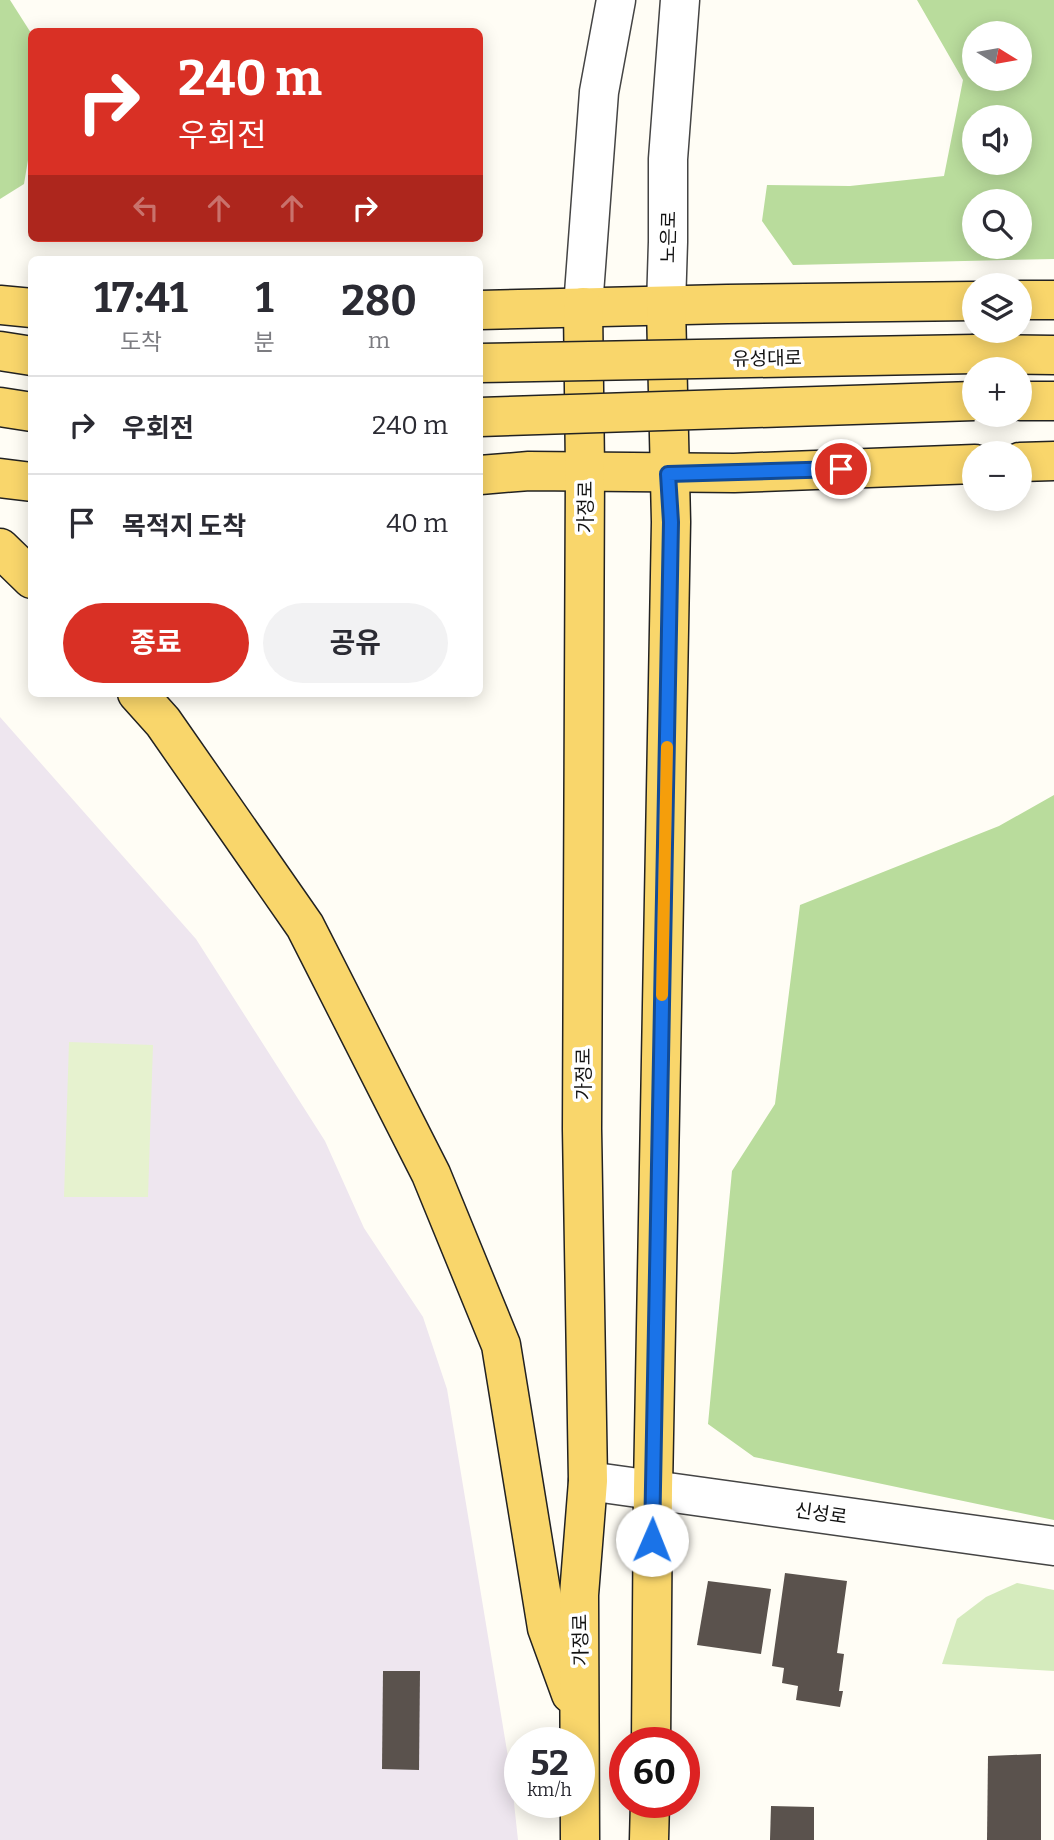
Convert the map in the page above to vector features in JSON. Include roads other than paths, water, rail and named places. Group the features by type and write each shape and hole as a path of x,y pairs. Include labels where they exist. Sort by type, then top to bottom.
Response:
{"main road":[{"path":"1032,300 1054,300"},
{"path":"483,310 962,301"},
{"path":"0,305 28,308"},
{"name":"노은로","path":"666,306 668,474"},
{"name":"가정로","path":"580,1840 579,1595 588,1480 582,1129 585,470 583,307"},
{"path":"0,351 28,355"},
{"name":"유성대로","path":"483,363 1054,355"},
{"path":"483,417 962,401"},
{"path":"1032,401 1054,401"},
{"path":"0,407 28,411"},
{"path":"1032,462 1054,461"},
{"path":"483,475 585,470 668,474 734,473 962,464"},
{"path":"651,1727 671,522 668,474"},
{"path":"0,478 28,482"},
{"path":"0,548 28,575"},
{"path":"141,697 163,722 305,926 431,1174 501,1345 547,1628 581,1722"},
{"path":"649,1840 650,1818"}],"street":[{"path":"583,307 599,92 617,0"},
{"name":"노은로","path":"666,306 668,159 680,0"},
{"name":"신성로","path":"588,1480 1054,1546"}]}
